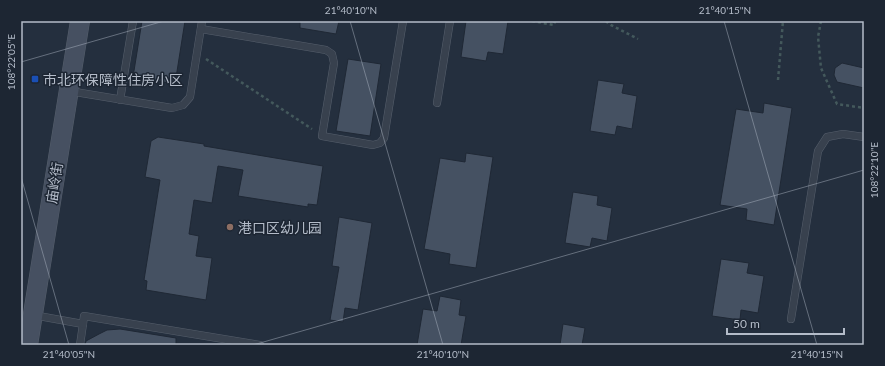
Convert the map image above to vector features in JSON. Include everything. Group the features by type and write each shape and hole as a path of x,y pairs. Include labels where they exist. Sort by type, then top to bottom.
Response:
{"street":[{"name":"庙岭街","path":"28,345 80,21"}],"lane":[{"path":"120,100 133,21"},
{"path":"69,91 172,108 183,105 190,97 202,21"},
{"path":"201,29 326,50 332,54 334,63 322,136 373,144 380,143 384,138 403,21"},
{"path":"438,104 450,21"},
{"path":"791,319 818,151 827,137 843,134 864,137"},
{"path":"33,315 83,324"},
{"path":"80,345 84,316 260,345"}],"path":[{"path":"532,21 554,25 555,21"},
{"path":"606,21 638,39"},
{"path":"778,80 783,21"},
{"path":"821,21 818,37 820,68 837,104 864,108"},
{"path":"197,53 322,136"}],"building":[{"path":"142,21 185,21 175,84 133,77"},
{"path":"300,21 339,21 336,34 300,28"},
{"path":"466,21 508,21 503,54 488,52 486,61 461,57"},
{"path":"348,59 381,64 370,136 336,131"},
{"path":"842,63 864,68 864,88 837,82 834,75 835,68"},
{"path":"598,80 624,84 622,93 637,96 632,129 617,126 615,135 590,131"},
{"path":"764,103 792,108 774,225 746,220 747,209 720,205 736,109 763,113"},
{"path":"158,137 323,166 317,205 308,204 308,207 238,196 243,170 218,166 212,203 194,200 189,234 199,236 196,256 212,258 206,300 146,290 147,281 144,280 160,180 145,177 151,141"},
{"path":"466,153 493,157 476,268 449,264 450,254 424,249 440,158 465,162"},
{"path":"573,192 598,196 597,205 612,208 607,241 592,238 590,247 565,243"},
{"path":"339,217 372,223 358,310 345,308 343,322 330,320 339,267 332,266"},
{"path":"721,259 749,263 747,273 764,276 758,313 741,310 740,320 712,316"},
{"path":"440,296 461,300 459,315 466,316 461,345 417,345 423,309 437,311"},
{"path":"563,324 585,328 582,345 560,345"},
{"path":"120,329 176,338 176,345 85,345 86,341 107,330"}],"place":[{"name":"巿北环保障性住房小区","path":"35,79"},
{"name":"港口区幼儿园","path":"230,227"}]}
